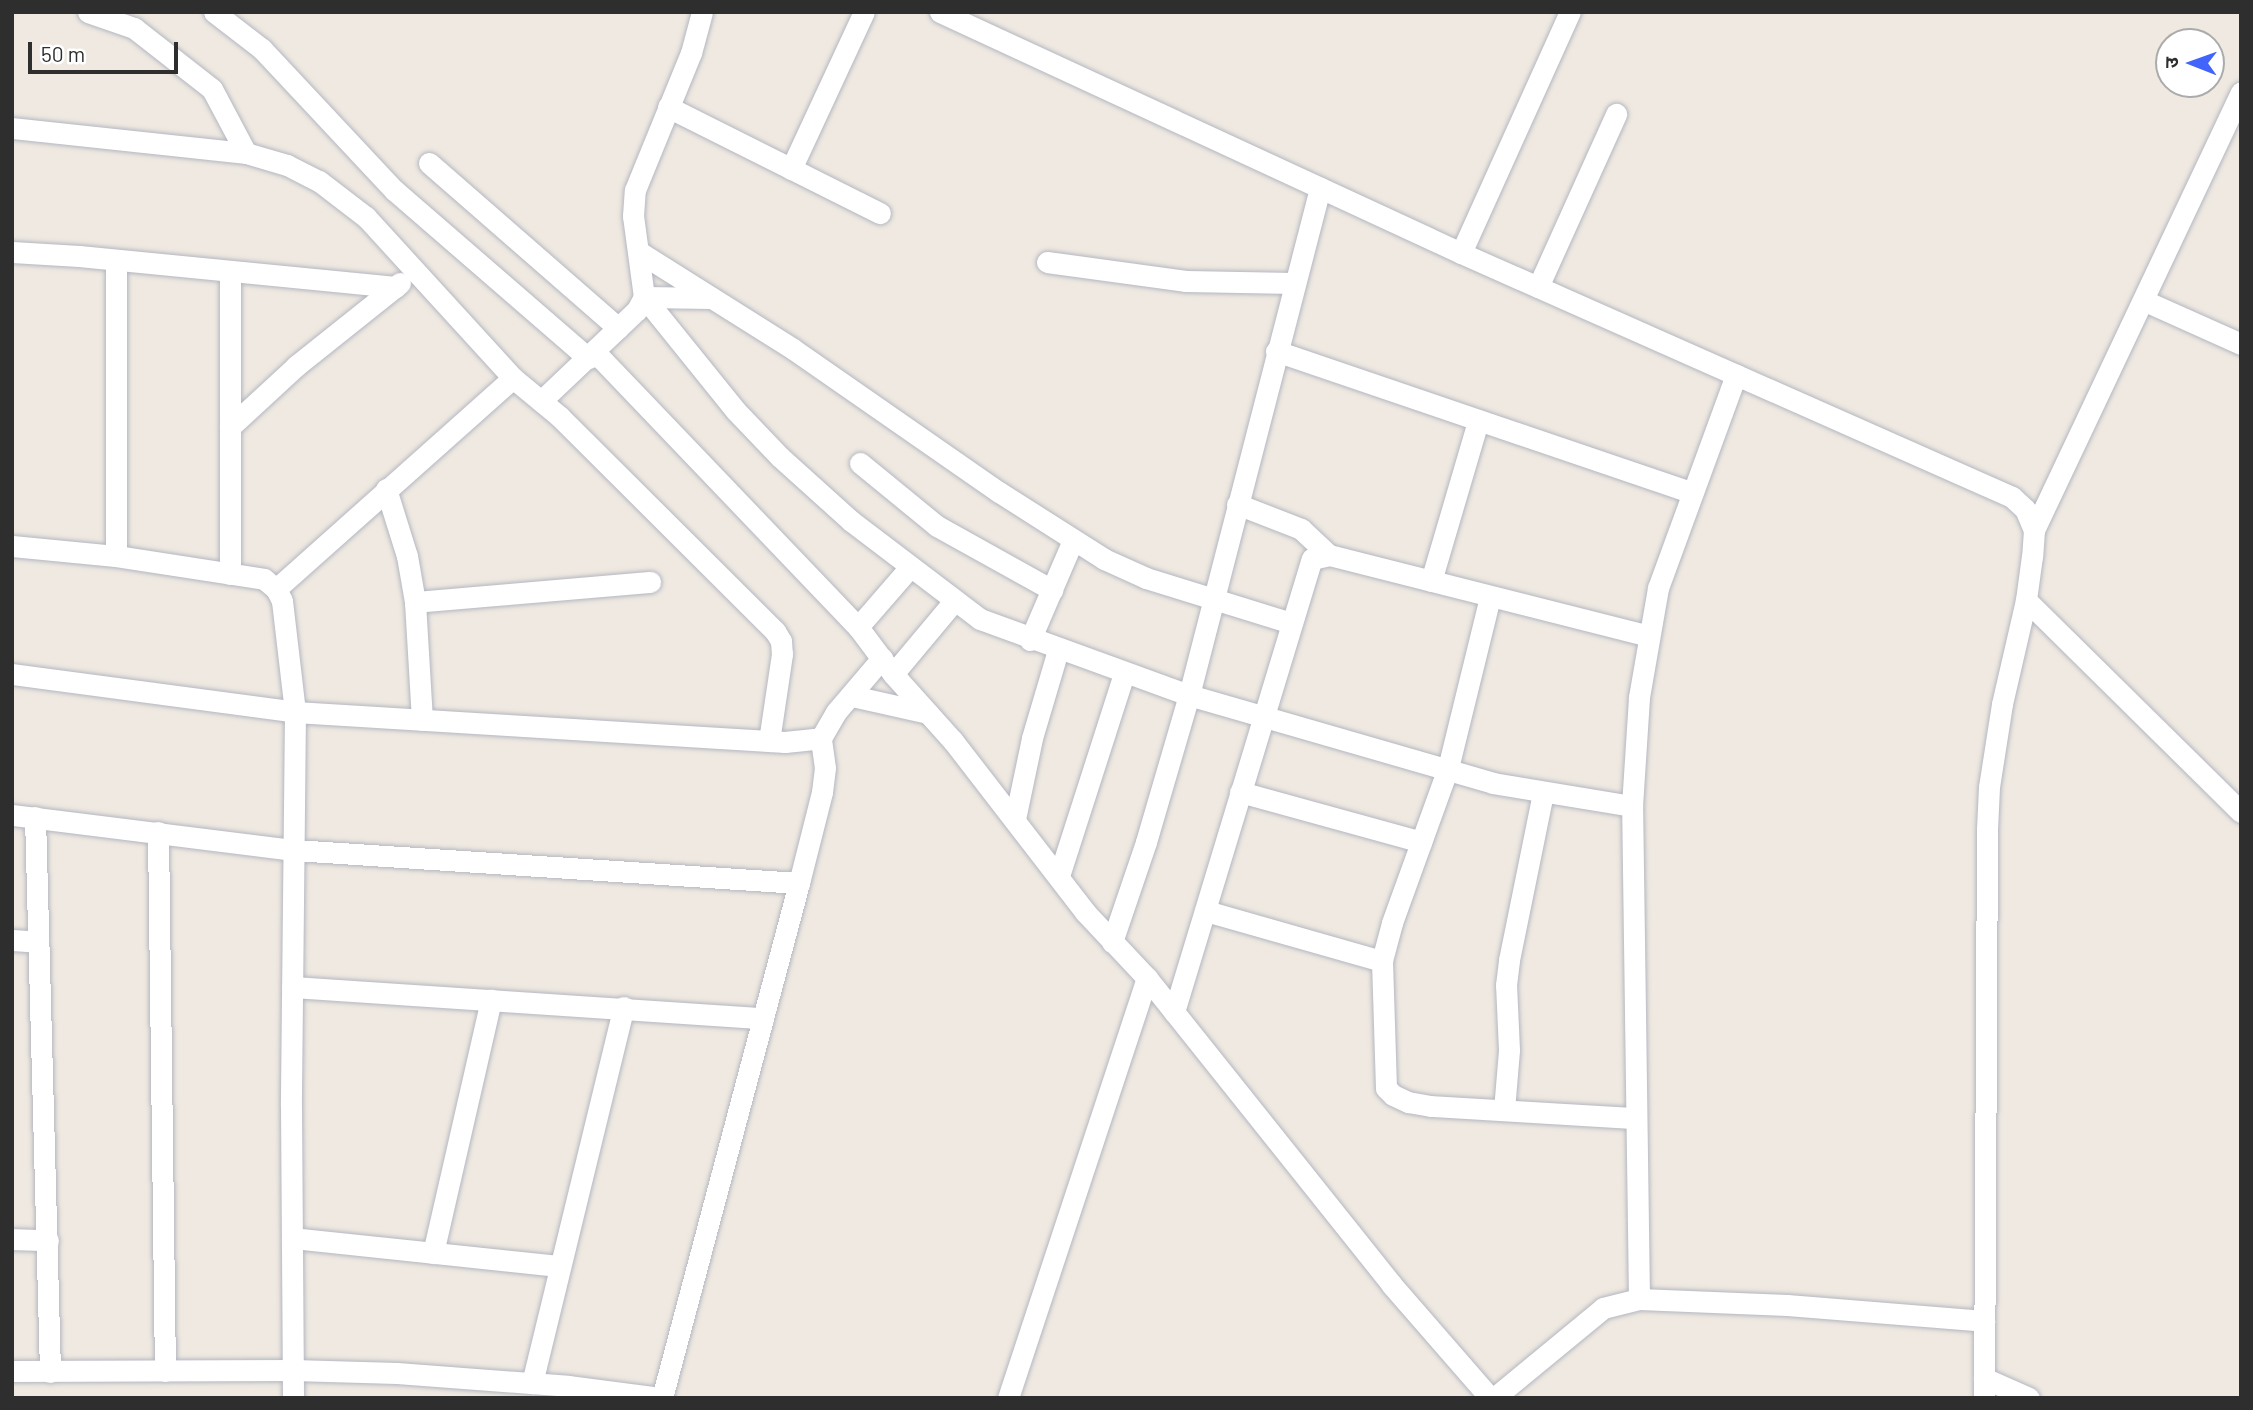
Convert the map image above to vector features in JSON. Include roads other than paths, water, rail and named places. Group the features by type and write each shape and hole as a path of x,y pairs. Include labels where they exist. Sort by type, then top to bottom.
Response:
{"street":[{"path":"89,12 134,29 212,89 246,153"},
{"path":"214,12 262,49 394,190 592,355 858,626 887,666 1112,942 1147,978 1391,1284 1492,1398 1603,1308 1639,1299 1787,1305 1984,1321"},
{"path":"702,12 691,53 635,190 633,216 644,297 736,411 780,457 842,513 980,620 1030,640 1189,695 1493,783 1632,806"},
{"path":"792,169 864,12"},
{"path":"940,12 1461,253 2012,497 2025,509 2034,530"},
{"path":"1461,253 1570,12"},
{"path":"2029,1398 1984,1388 1989,787 2002,704 2026,600 2034,530 2145,301 2241,93"},
{"path":"668,107 880,214"},
{"path":"1538,287 1616,114"},
{"path":"12,128 246,153 287,165 335,192 366,217 513,377 541,401 775,631 782,654 769,741"},
{"path":"429,163 618,328"},
{"path":"1112,942 1189,695 1320,188"},
{"path":"12,252 395,288"},
{"path":"639,252 1104,559 1146,578 1292,623"},
{"path":"116,260 116,556"},
{"path":"1047,262 1186,281 1294,283"},
{"path":"230,271 230,574"},
{"path":"230,427 296,366 415,271"},
{"path":"541,401 637,310 644,297"},
{"path":"644,297 712,298"},
{"path":"2145,301 2241,344"},
{"path":"1276,351 1692,493"},
{"path":"1639,1299 1634,1118 1632,806 1639,697 1658,588 1736,375"},
{"path":"276,589 513,377"},
{"path":"1431,581 1478,421"},
{"path":"860,463 937,526 1052,590"},
{"path":"386,489 407,556 415,602 422,720"},
{"path":"1237,504 1301,529 1329,555"},
{"path":"1030,640 1073,540"},
{"path":"12,545 116,556 264,579 276,589 284,617 295,712 292,987 293,1398"},
{"path":"1174,1012 1312,559 1329,555 1648,636"},
{"path":"858,626 910,567"},
{"path":"415,602 650,582"},
{"path":"1490,597 1448,768 1382,961 1386,1088 1393,1095 1408,1102 1634,1118"},
{"path":"2026,600 2241,812"},
{"path":"12,1371 293,1370 463,1388 532,1383 583,1392 661,1398 822,792 825,768 821,738 836,712 954,601"},
{"path":"1014,819 1032,738 1058,650"},
{"path":"1059,876 1124,673"},
{"path":"12,674 295,712 769,741 821,738"},
{"path":"852,696 928,713"},
{"path":"1240,792 1421,842"},
{"path":"1504,1110 1509,1049 1506,985 1509,960 1543,793"},
{"path":"12,815 294,850 799,883"},
{"path":"35,817 50,1372"},
{"path":"158,832 165,1371"},
{"path":"1206,911 1382,961"},
{"path":"12,940 38,942"},
{"path":"1008,1398 1147,978"},
{"path":"292,987 763,1018"},
{"path":"433,1253 491,1000"},
{"path":"532,1383 558,1266 624,1007"},
{"path":"292,1238 558,1266"},
{"path":"12,1239 48,1240"}]}
